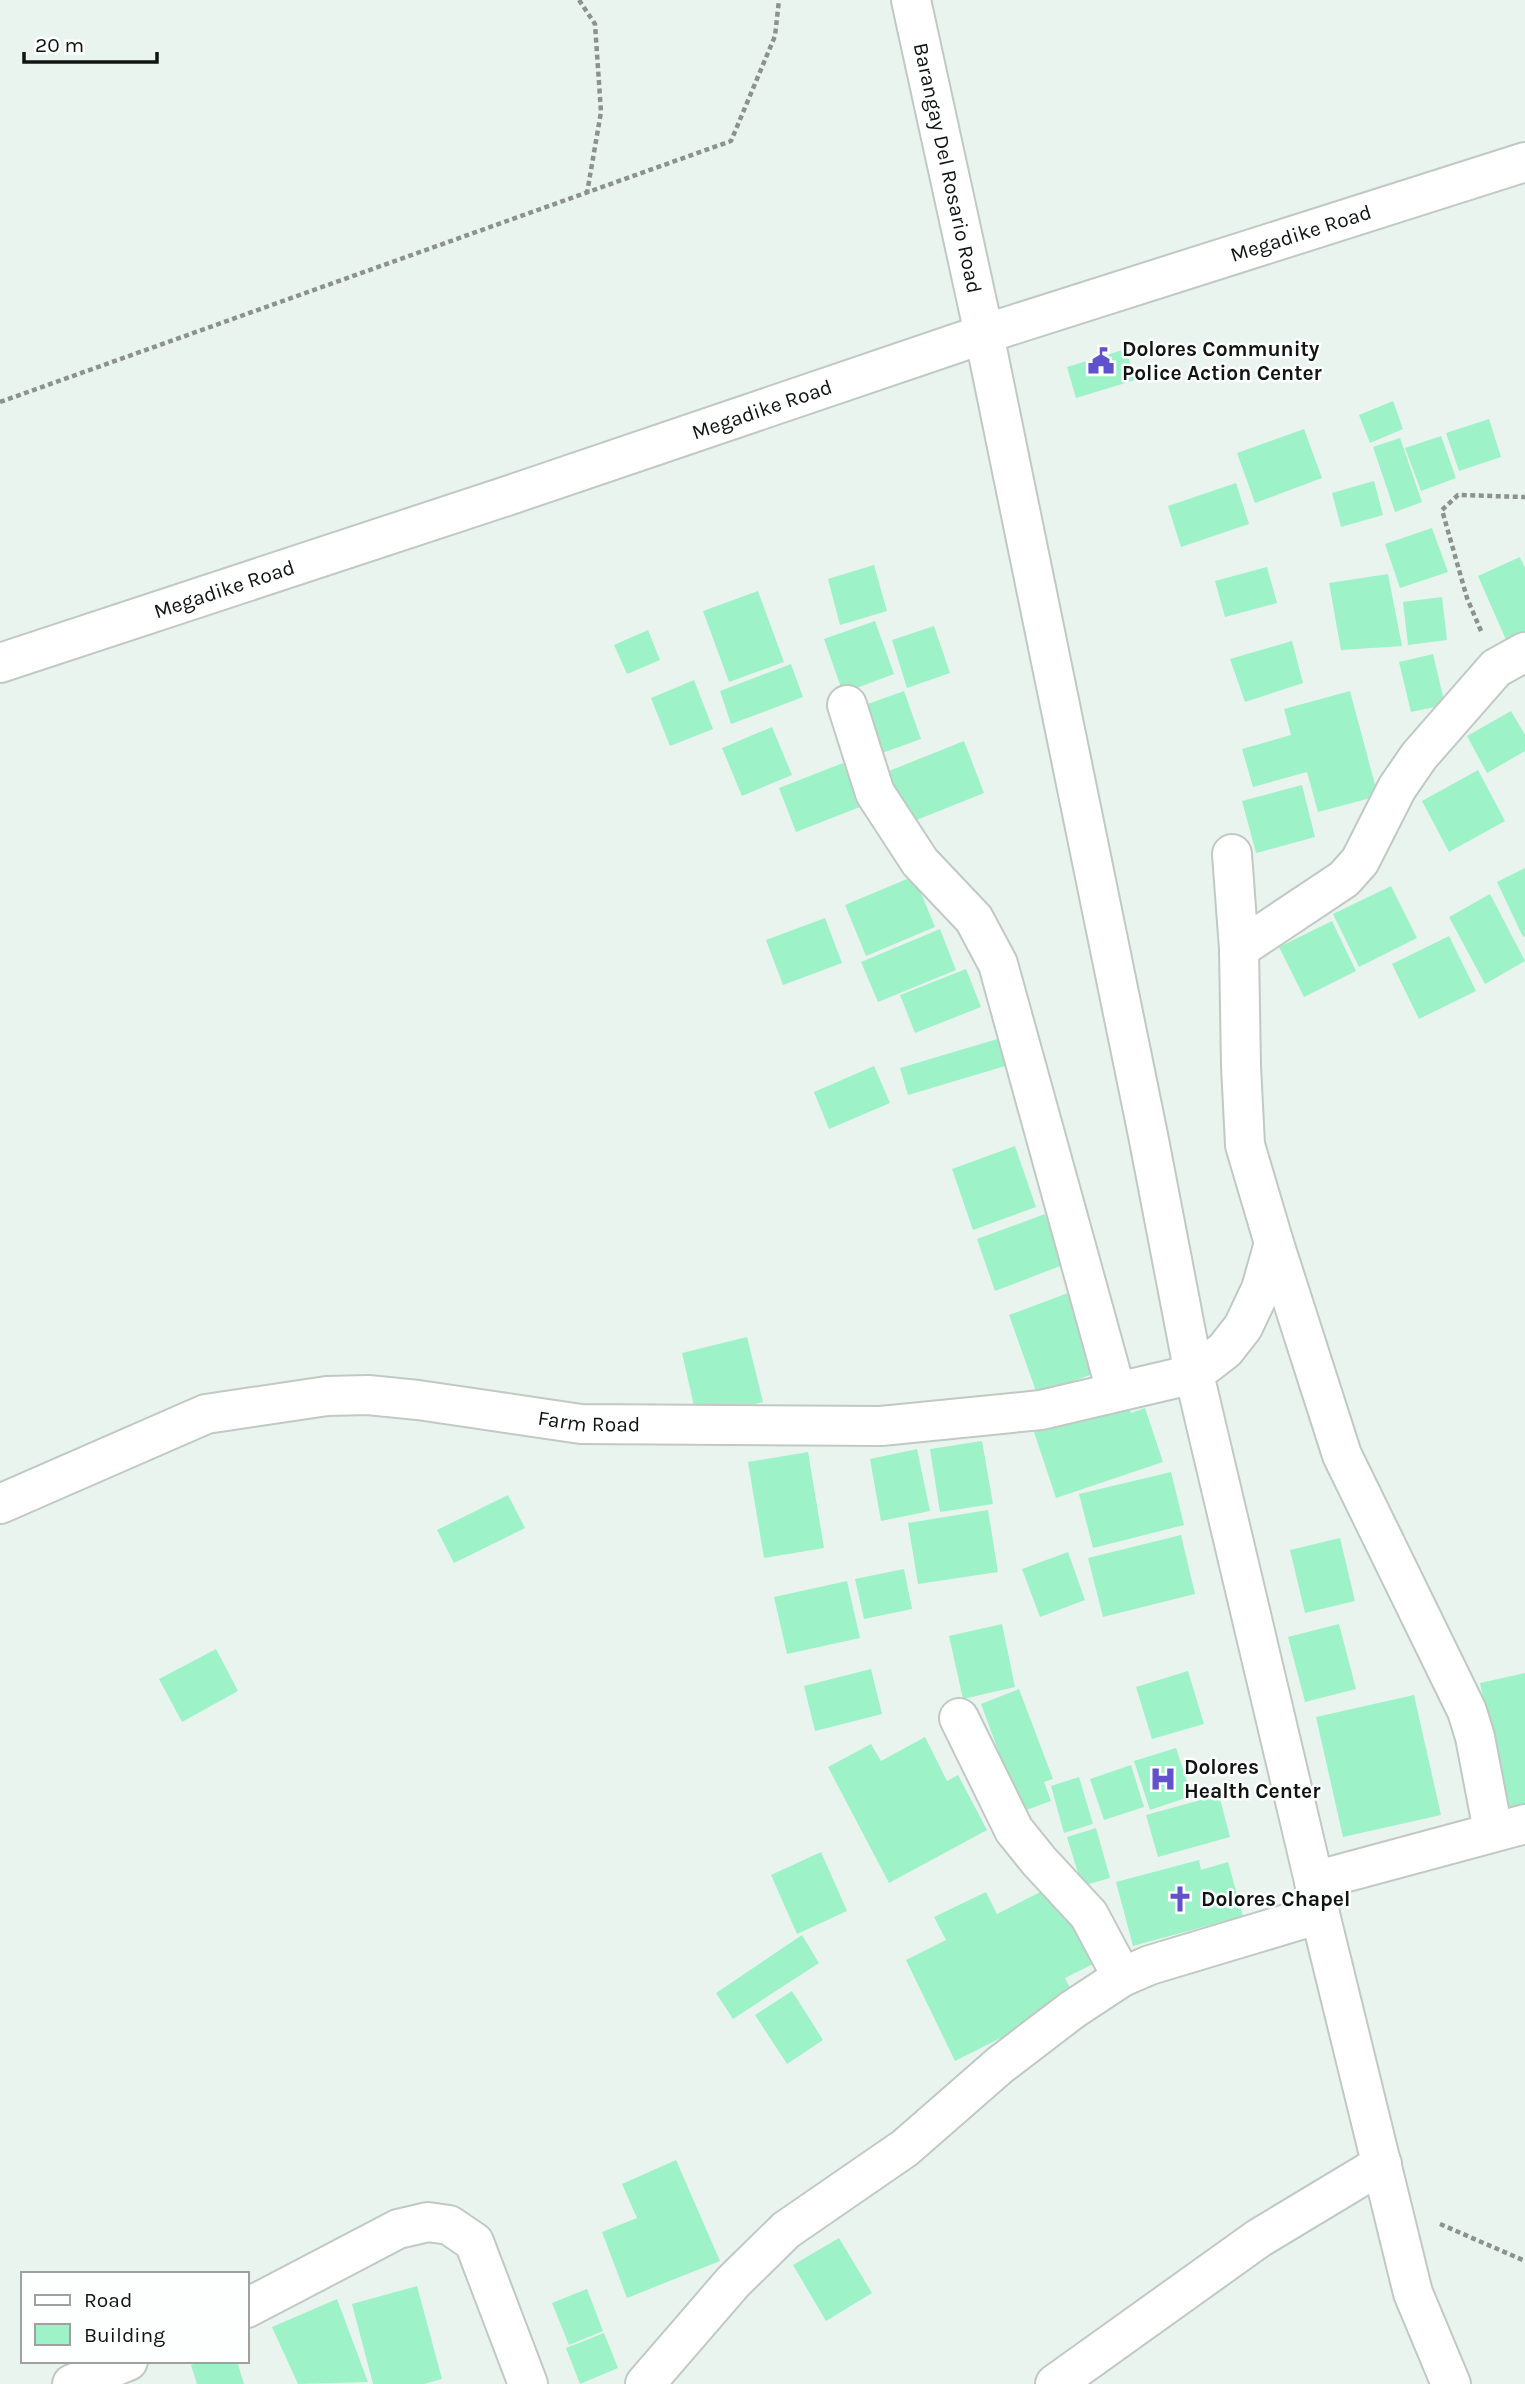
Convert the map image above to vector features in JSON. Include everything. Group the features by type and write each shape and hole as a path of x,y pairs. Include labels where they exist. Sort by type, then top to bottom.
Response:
{"street":[{"name":"Barangay Del Rosario Road","path":"911,0 984,334 1149,1135 1194,1374 1413,2293 1451,2384"},
{"name":"Megadike Road","path":"0,663 498,499 984,334 1525,162"},
{"path":"1239,949 1344,879 1360,861 1398,788 1419,756 1510,660"},
{"path":"847,705 874,793 920,862 974,919 998,964 1116,1391"},
{"path":"645,2384 733,2282 786,2230 905,2148 1000,2065 1072,2010 1122,1977 1317,1897 1509,1827 1467,1711 1342,1455 1245,1145 1239,949 1232,854"},
{"path":"1194,1374 1225,1350 1242,1327 1261,1289 1274,1244"},
{"name":"Farm Road","path":"0,1504 206,1414 327,1396 368,1395 418,1400 581,1424 881,1426 1041,1410 1194,1374"},
{"path":"959,1718 1014,1830 1089,1915 1122,1977"},
{"path":"1055,2384 1259,2238 1382,2164"},
{"path":"248,2307 398,2229 428,2221 449,2225 474,2242 517,2381"},
{"path":"72,2384 123,2363"}],"path":[{"path":"579,0 594,24 601,112 586,193"},
{"path":"0,402 731,141 775,36 779,0"},
{"path":"1510,660 1467,598 1442,510 1458,495 1525,497"},
{"path":"1391,2203 1525,2262"}],"building":[{"path":"1126,349 1135,380 1076,398 1067,367"},
{"path":"1393,401 1403,429 1370,443 1359,415"},
{"path":"1489,419 1501,457 1459,471 1446,433"},
{"path":"1304,429 1322,478 1255,503 1237,453"},
{"path":"1441,436 1456,478 1421,491 1405,448"},
{"path":"1400,438 1422,502 1395,512 1373,447"},
{"path":"1374,481 1383,515 1341,527 1332,493"},
{"path":"1236,483 1249,524 1181,547 1168,506"},
{"path":"1432,528 1448,572 1400,588 1385,544"},
{"path":"1520,557 1525,568 1525,634 1507,642 1478,576"},
{"path":"874,565 887,611 840,625 828,579"},
{"path":"1267,567 1277,603 1225,617 1215,581"},
{"path":"1388,574 1402,646 1341,650 1329,583"},
{"path":"758,591 784,662 729,682 703,611"},
{"path":"1442,597 1447,640 1408,645 1403,602"},
{"path":"875,621 894,674 843,693 824,639"},
{"path":"934,626 950,673 907,688 892,640"},
{"path":"648,630 660,660 627,674 614,645"},
{"path":"1292,641 1303,683 1245,702 1230,659"},
{"path":"1433,654 1445,705 1411,712 1399,662"},
{"path":"791,664 803,697 731,724 720,691"},
{"path":"694,680 713,729 670,746 651,698"},
{"path":"904,691 921,739 871,757 854,709"},
{"path":"1350,691 1378,796 1318,812 1307,772 1253,787 1242,749 1291,735 1284,709"},
{"path":"1511,711 1525,735 1525,751 1487,773 1467,736"},
{"path":"772,727 792,775 742,796 722,748"},
{"path":"964,741 984,793 904,825 884,773"},
{"path":"843,763 860,807 796,832 779,788"},
{"path":"1478,770 1505,821 1449,852 1422,801"},
{"path":"1302,785 1315,837 1256,853 1242,801"},
{"path":"1525,868 1525,936 1523,937 1497,882"},
{"path":"914,876 935,927 866,956 845,905"},
{"path":"1391,886 1417,938 1359,967 1333,914"},
{"path":"1490,894 1525,961 1485,984 1449,917"},
{"path":"825,918 842,963 783,985 766,940"},
{"path":"1332,921 1356,971 1304,997 1279,947"},
{"path":"940,929 956,970 878,1002 861,962"},
{"path":"1449,936 1476,991 1419,1019 1392,964"},
{"path":"966,969 981,1007 915,1033 900,995"},
{"path":"1004,1037 1012,1064 908,1095 900,1068"},
{"path":"874,1066 890,1103 829,1129 814,1092"},
{"path":"1015,1146 1036,1207 973,1230 952,1169"},
{"path":"1045,1214 1063,1265 995,1291 977,1239"},
{"path":"1068,1293 1096,1373 1037,1394 1009,1315"},
{"path":"747,1337 763,1402 697,1419 682,1353"},
{"path":"1126,1401 1131,1413 1145,1408 1163,1462 1056,1498 1034,1432"},
{"path":"982,1441 993,1504 940,1512 930,1449"},
{"path":"917,1449 930,1511 881,1521 870,1459"},
{"path":"808,1452 824,1548 764,1558 748,1462"},
{"path":"1171,1472 1184,1525 1093,1548 1079,1494"},
{"path":"508,1495 525,1528 454,1563 437,1530"},
{"path":"988,1510 998,1572 918,1584 908,1523"},
{"path":"1181,1535 1195,1594 1103,1617 1088,1558"},
{"path":"1340,1538 1355,1601 1305,1613 1290,1550"},
{"path":"1068,1552 1085,1600 1040,1617 1022,1569"},
{"path":"904,1569 912,1609 864,1619 855,1579"},
{"path":"847,1581 860,1638 787,1654 774,1597"},
{"path":"1002,1624 1015,1687 963,1699 949,1636"},
{"path":"1339,1624 1356,1689 1305,1702 1288,1637"},
{"path":"216,1649 238,1691 182,1722 159,1679"},
{"path":"871,1669 882,1714 815,1731 804,1686"},
{"path":"1188,1671 1204,1724 1152,1739 1136,1687"},
{"path":"1525,1673 1525,1811 1508,1815 1480,1683"},
{"path":"1019,1689 1053,1779 1044,1782 1051,1801 1021,1812 981,1704"},
{"path":"1414,1695 1441,1815 1343,1837 1316,1717"},
{"path":"925,1737 947,1781 958,1775 987,1830 889,1883 828,1767 871,1744 881,1761"},
{"name":"Dolores Health Center","path":"1176,1748 1192,1796 1150,1810 1134,1761"},
{"path":"1131,1765 1144,1807 1104,1820 1090,1779"},
{"path":"1079,1777 1093,1824 1064,1833 1051,1786"},
{"path":"1219,1795 1230,1837 1158,1857 1146,1815"},
{"path":"1096,1828 1110,1878 1082,1886 1067,1837"},
{"path":"821,1852 847,1911 797,1934 771,1875"},
{"name":"Dolores Chapel","path":"1199,1860 1201,1870 1228,1862 1243,1916 1133,1946 1116,1882"},
{"path":"1056,1884 1095,1963 1065,1978 1076,2000 955,2061 906,1960 946,1940 934,1917 986,1892 997,1914"},
{"path":"802,1935 819,1963 733,2019 716,1993"},
{"path":"792,1991 823,2040 787,2064 755,2015"},
{"path":"676,2160 720,2261 627,2298 602,2232 637,2218 622,2184"},
{"path":"839,2238 872,2293 826,2321 793,2265"},
{"path":"417,2286 442,2379 424,2384 373,2384 352,2304"},
{"path":"587,2289 603,2331 569,2345 552,2303"},
{"path":"337,2299 368,2382 298,2384 272,2327"},
{"path":"604,2333 618,2368 580,2384 566,2348"},
{"path":"238,2363 244,2384 197,2384 191,2365"}],"place":[{"name":"Dolores Community Police Action Center","path":"1101,361"},
{"name":"Dolores Health Center","path":"1163,1779"},
{"name":"Dolores Chapel","path":"1180,1899"}]}
